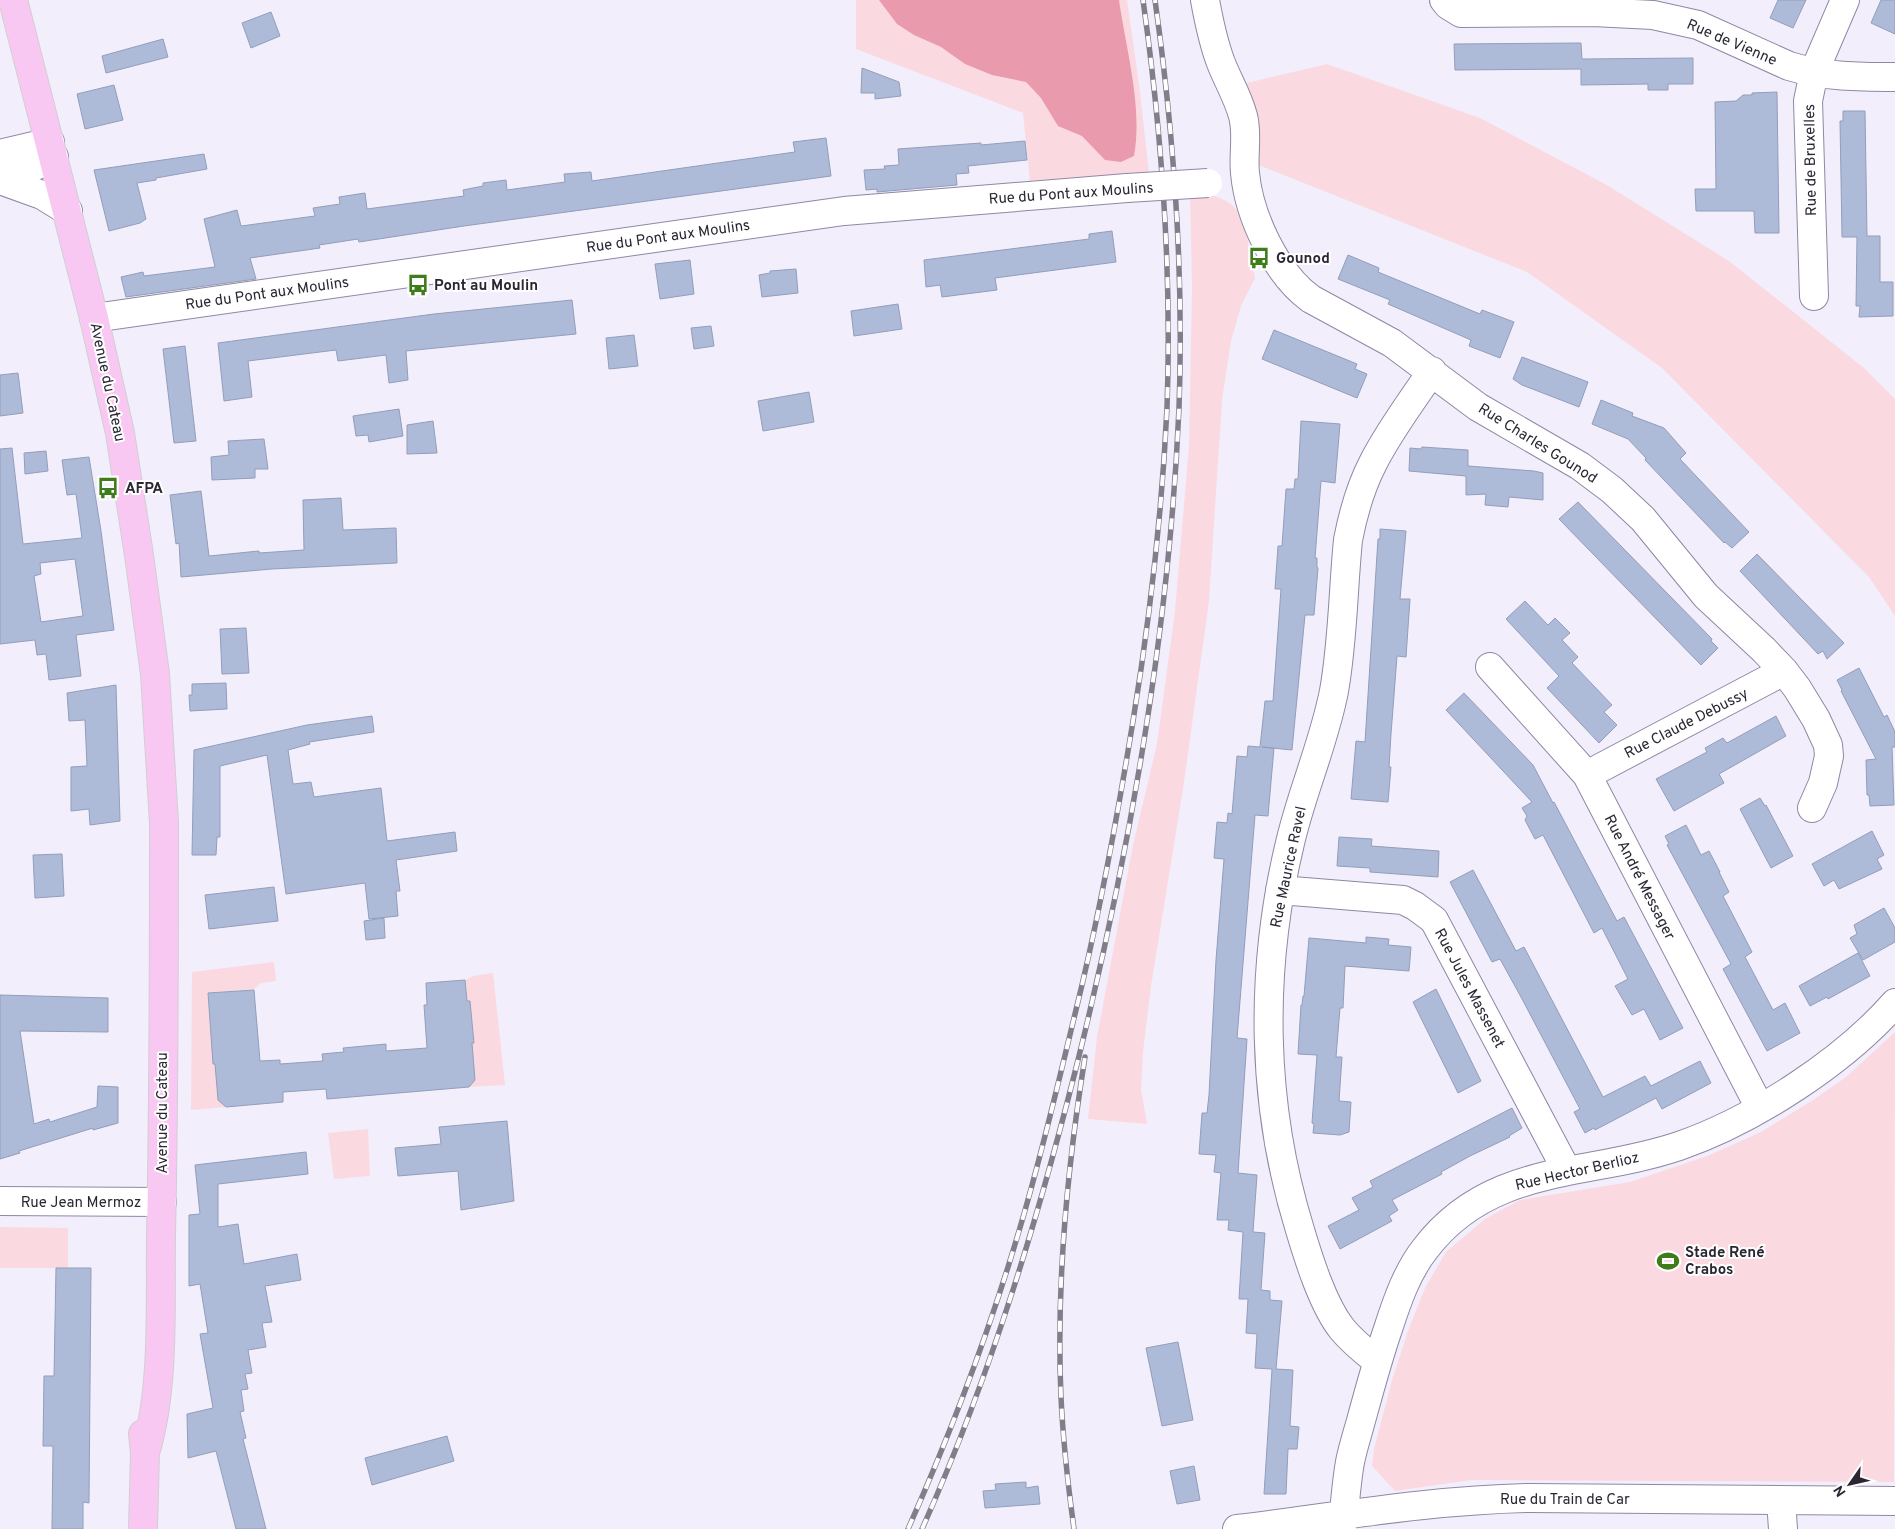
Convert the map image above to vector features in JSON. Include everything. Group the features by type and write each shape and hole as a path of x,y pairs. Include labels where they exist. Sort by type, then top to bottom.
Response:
{"main road":[{"name":"Avenue du Cateau","path":"13,0 68,211 120,433 139,555 157,694 160,772 148,848 152,1202 140,1406 145,1453 145,1525"}],"street":[{"name":"Rue Charles Gounod","path":"1205,0 1212,38 1243,118 1245,180 1258,221 1282,269 1294,285 1311,299 1392,343 1478,407 1565,456 1612,490 1657,534 1706,596 1784,671 1816,718 1828,745 1828,770 1812,808"},
{"name":"Rue de Vienne","path":"1444,0 1448,5 1461,13 1613,12 1674,18 1698,25 1790,66 1847,77 1895,76"},
{"name":"Rue de Bruxelles","path":"1814,296 1808,101 1814,72 1845,0"},
{"path":"0,154 52,149"},
{"path":"0,176 29,169 52,149"},
{"path":"0,180 42,195 68,211"},
{"name":"Rue du Pont aux Moulins","path":"94,318 844,211 1245,180"},
{"name":"Rue Maurice Ravel","path":"1377,1361 1351,1339 1341,1327 1327,1303 1303,1239 1282,1160 1270,1077 1268,1031 1271,953 1280,890 1295,824 1321,745 1333,698 1338,670 1348,540 1356,504 1364,481 1382,446 1432,371"},
{"name":"Rue André Messager","path":"1490,666 1587,775 1760,1108"},
{"name":"Rue Claude Debussy","path":"1587,775 1784,671"},
{"name":"Rue Jules Massenet","path":"1280,890 1403,900 1416,906 1434,920 1567,1171"},
{"name":"Rue Hector Berlioz","path":"1343,1522 1350,1461 1377,1361 1394,1311 1407,1279 1425,1249 1444,1228 1463,1211 1490,1194 1524,1181 1618,1162 1666,1150 1702,1137 1760,1108 1802,1082 1841,1053 1895,1003"},
{"name":"Rue Jean Mermoz","path":"0,1201 152,1202"},
{"name":"Rue du Train de Car","path":"1237,1529 1343,1522 1440,1502 1506,1499 1895,1500"},
{"path":"1781,1500 1783,1529"}],"shaded area":[{"path":"856,0 1127,0 1149,173 1030,181 1023,113 856,49"},
{"path":"879,0 1119,0 1135,98 1136,137 1134,156 1121,162 1105,160 1082,136 1058,126 1041,98 1026,82 992,75 965,64 941,47 914,35 897,24"},
{"path":"1327,64 1480,118 1605,184 1729,261 1864,368 1895,399 1895,616 1869,577 1662,368 1527,272 1256,164 1247,83"},
{"path":"1190,191 1221,198 1231,204 1236,210 1244,227 1255,278 1241,306 1231,341 1222,400 1209,601 1183,789 1151,986 1143,1052 1141,1089 1147,1124 1088,1119 1097,1037 1133,845 1157,744 1175,611 1189,446 1192,288"},
{"path":"274,962 276,981 261,983 254,989 208,993 213,1064 215,1064 218,1100 226,1107 191,1110 192,972"},
{"path":"493,973 505,1085 469,1087 475,1079 472,1043 474,1043 470,1001 467,1001 465,980 473,976"},
{"name":"Stade René Crabos","path":"1895,1032 1894,1482 1471,1480 1395,1491 1372,1466 1374,1449 1392,1380 1425,1288 1446,1252 1485,1219 1520,1200 1630,1182 1710,1155 1761,1132 1846,1077"},
{"path":"368,1129 370,1176 334,1179 328,1133"},
{"path":"0,1227 68,1228 68,1268 0,1268"}],"building":[{"path":"1778,0 1806,0 1793,28 1770,18"},
{"path":"1881,0 1895,0 1895,34 1871,23"},
{"path":"271,12 280,36 251,48 242,23"},
{"path":"163,39 168,57 106,73 102,56"},
{"path":"1581,43 1582,59 1693,58 1693,84 1668,84 1668,90 1648,90 1648,84 1581,85 1581,69 1455,70 1454,44"},
{"path":"862,68 899,82 901,96 875,99 875,93 861,93"},
{"path":"114,85 123,120 85,129 77,94"},
{"path":"1777,92 1779,233 1755,233 1754,211 1696,211 1695,189 1716,189 1715,102 1736,101 1743,95 1752,95 1752,93"},
{"path":"1843,111 1865,111 1867,236 1880,236 1880,282 1893,282 1893,316 1859,317 1860,306 1856,306 1857,237 1842,237 1840,121 1843,121"},
{"path":"826,138 831,176 359,242 358,239 319,245 320,248 250,258 256,279 126,297 121,277 143,272 144,276 215,267 204,219 237,210 241,226 315,216 313,208 340,204 339,197 365,193 367,209 464,196 463,190 483,186 483,183 506,180 507,190 565,182 564,174 591,172 592,181 795,152 793,142"},
{"path":"1025,141 1027,160 968,166 969,173 956,174 957,185 877,192 877,189 866,190 864,170 885,169 884,166 899,165 898,149"},
{"path":"204,154 207,169 137,183 146,219 140,223 109,231 94,170"},
{"path":"1112,231 1116,262 995,278 997,290 942,297 940,285 926,287 924,260 1089,239 1089,234"},
{"path":"1348,255 1379,268 1378,272 1480,314 1482,310 1514,322 1500,358 1469,346 1471,340 1388,304 1390,300 1338,279"},
{"path":"690,260 694,294 660,299 655,264"},
{"path":"796,269 798,293 762,297 759,275 770,273 770,271"},
{"path":"572,300 576,334 406,351 408,380 389,383 386,355 338,361 336,350 248,361 252,397 224,401 218,343 434,314"},
{"path":"898,304 902,329 854,336 851,311"},
{"path":"711,326 714,346 694,349 691,328"},
{"path":"1274,330 1357,364 1355,369 1367,374 1357,398 1262,359"},
{"path":"634,335 638,366 609,369 606,338"},
{"path":"185,346 196,441 174,443 163,349"},
{"path":"1522,357 1588,382 1579,407 1522,385 1513,379"},
{"path":"18,373 23,413 0,416 0,375"},
{"path":"809,392 814,422 763,431 758,401"},
{"path":"1601,400 1633,413 1632,416 1664,428 1686,453 1680,459 1749,532 1732,548 1724,543 1645,460 1646,458 1628,439 1592,424"},
{"path":"399,409 403,436 369,442 368,435 356,436 353,416"},
{"path":"433,421 437,453 407,454 407,425"},
{"path":"1301,421 1340,424 1335,483 1321,481 1315,558 1317,558 1318,568 1314,615 1305,615 1292,750 1274,748 1268,816 1255,815 1237,1038 1247,1039 1238,1173 1257,1175 1253,1232 1265,1233 1261,1290 1270,1291 1270,1300 1282,1301 1276,1369 1293,1370 1290,1426 1299,1427 1297,1449 1288,1449 1286,1494 1264,1494 1272,1369 1255,1368 1257,1334 1246,1333 1248,1299 1239,1299 1243,1232 1228,1230 1229,1220 1217,1220 1221,1173 1214,1172 1216,1155 1199,1154 1202,1113 1207,1113 1209,1095 1216,960 1224,859 1214,858 1217,822 1227,823 1228,813 1232,814 1237,756 1247,757 1248,746 1260,747 1265,701 1273,701 1281,589 1275,589 1278,546 1282,546 1286,489 1294,489 1295,479 1298,479"},
{"path":"264,439 268,469 255,469 255,478 212,480 211,457 229,455 228,441"},
{"path":"1422,447 1468,450 1468,466 1543,473 1543,500 1509,497 1508,507 1485,505 1486,494 1466,495 1466,476 1409,471 1410,448 1421,449"},
{"path":"12,448 23,544 82,538 76,494 67,495 62,460 89,457 114,630 76,635 81,676 49,680 46,654 37,655 35,640 0,644 0,449","holes":["75,559 83,616 41,622 34,576 41,574 40,563"]},
{"path":"46,451 48,471 25,474 24,453"},
{"path":"201,491 209,556 259,551 259,553 304,550 303,500 341,498 343,530 396,528 397,563 272,569 181,577 179,543 176,544 170,495"},
{"path":"1578,502 1712,639 1711,641 1718,648 1701,665 1559,519"},
{"path":"1380,529 1406,531 1400,599 1410,599 1406,657 1397,656 1388,802 1351,799 1356,741 1365,742"},
{"path":"1757,554 1844,643 1827,659 1823,651 1818,654 1740,571"},
{"path":"1525,601 1548,625 1555,618 1570,633 1562,640 1578,657 1572,663 1612,705 1604,712 1617,725 1599,743 1547,688 1559,676 1506,619"},
{"path":"246,628 249,673 222,674 220,629"},
{"path":"1859,668 1884,717 1887,715 1895,732 1895,747 1892,747 1894,805 1870,806 1869,795 1867,795 1866,760 1876,759 1837,680"},
{"path":"226,683 227,709 190,711 189,695 192,695 192,684"},
{"path":"116,685 120,821 90,825 89,809 71,811 71,767 87,766 85,720 69,721 67,693"},
{"path":"1464,693 1533,765 1617,921 1624,917 1683,1028 1660,1040 1644,1009 1632,1015 1615,986 1628,979 1602,928 1594,933 1543,835 1535,839 1525,820 1527,816 1522,808 1532,802 1446,710"},
{"path":"372,716 374,732 309,742 310,744 288,750 293,784 311,782 314,797 381,788 387,841 455,832 457,851 396,860 400,891 396,891 398,916 369,919 365,883 286,894 267,755 220,766 220,837 217,837 216,855 192,855 194,750 307,725"},
{"path":"1776,716 1786,736 1719,774 1724,783 1674,811 1656,779 1707,752 1705,748 1723,738 1727,743"},
{"path":"1760,798 1766,805 1793,856 1771,868 1740,809"},
{"path":"1686,825 1701,855 1709,851 1720,872 1729,892 1723,896 1752,952 1745,957 1773,1010 1785,1003 1800,1033 1767,1051 1723,969 1731,964 1667,845 1669,844 1665,836"},
{"path":"1872,831 1884,855 1877,859 1882,869 1839,889 1834,880 1824,886 1812,864"},
{"path":"1339,837 1372,839 1371,846 1439,851 1438,877 1370,872 1370,868 1337,866"},
{"path":"62,854 64,896 35,898 33,855"},
{"path":"1473,870 1516,951 1524,947 1603,1097 1645,1076 1651,1086 1700,1061 1711,1083 1662,1109 1656,1098 1595,1130 1594,1128 1585,1133 1574,1112 1580,1109 1521,997 1500,959 1492,962 1450,882"},
{"path":"274,887 278,921 209,929 205,895"},
{"path":"1884,908 1895,928 1895,942 1863,960 1850,938 1857,934 1854,925"},
{"path":"384,918 385,938 366,940 364,921"},
{"path":"1366,937 1389,939 1388,945 1411,947 1409,971 1345,966 1343,1008 1340,1008 1336,1057 1342,1057 1339,1101 1351,1102 1349,1132 1340,1135 1313,1133 1314,1124 1312,1123 1317,1055 1298,1054 1301,1005 1304,996 1309,938 1366,943"},
{"path":"1858,953 1870,976 1828,999 1827,997 1810,1006 1799,986"},
{"path":"465,980 467,1001 470,1001 474,1043 472,1043 475,1080 469,1087 327,1099 326,1089 283,1092 283,1102 226,1107 218,1100 215,1064 213,1064 208,993 254,990 260,1061 280,1060 280,1064 323,1061 322,1054 344,1052 343,1048 386,1044 386,1051 427,1048 424,1005 427,1005 426,983"},
{"path":"1436,989 1481,1081 1458,1093 1413,1002"},
{"path":"0,995 108,998 108,1032 20,1031 34,1124 49,1119 50,1122 97,1107 98,1086 118,1087 118,1123 93,1130 93,1128 19,1151 20,1153 0,1159"},
{"path":"1512,1108 1522,1128 1510,1137 1470,1156 1441,1172 1442,1174 1392,1200 1398,1210 1389,1216 1392,1221 1340,1249 1328,1226 1359,1210 1352,1198 1373,1187 1370,1181"},
{"path":"507,1121 514,1201 461,1210 458,1171 398,1176 395,1148 441,1144 439,1127"},
{"path":"306,1152 308,1174 218,1184 218,1227 238,1224 244,1264 297,1254 301,1280 265,1286 272,1322 262,1323 266,1347 248,1350 252,1373 245,1374 248,1389 241,1390 244,1411 240,1412 246,1438 243,1439 266,1529 236,1529 216,1451 188,1458 187,1414 213,1408 200,1334 208,1333 200,1284 189,1286 189,1215 200,1214 195,1165"},
{"path":"56,1268 91,1268 89,1503 83,1502 83,1529 52,1529 53,1446 43,1446 44,1376 54,1376"},
{"path":"1178,1342 1193,1420 1162,1426 1146,1348"},
{"path":"447,1436 454,1461 372,1485 365,1458"},
{"path":"1194,1466 1200,1500 1177,1504 1170,1471"},
{"path":"1026,1482 1026,1488 1038,1486 1040,1504 985,1508 983,1491 996,1490 995,1484"}],"railway":[{"path":"908,1529 976,1362 1019,1233 1043,1145 1100,905 1139,682 1159,526 1165,447 1168,357 1167,255 1164,204 1150,51 1143,0"},
{"path":"922,1529 971,1411 993,1351 1050,1168 1100,966 1117,888 1146,728 1167,568 1179,408 1180,357 1179,255 1176,204 1162,51 1155,0"},
{"path":"1074,1529 1062,1414 1060,1312 1068,1184 1085,1057"}],"place":[{"name":"Gounod","path":"1259,258"},
{"name":"Pont au Moulin","path":"418,285"},
{"name":"AFPA","path":"108,488"},
{"name":"Stade René Crabos","path":"1668,1261"}]}
